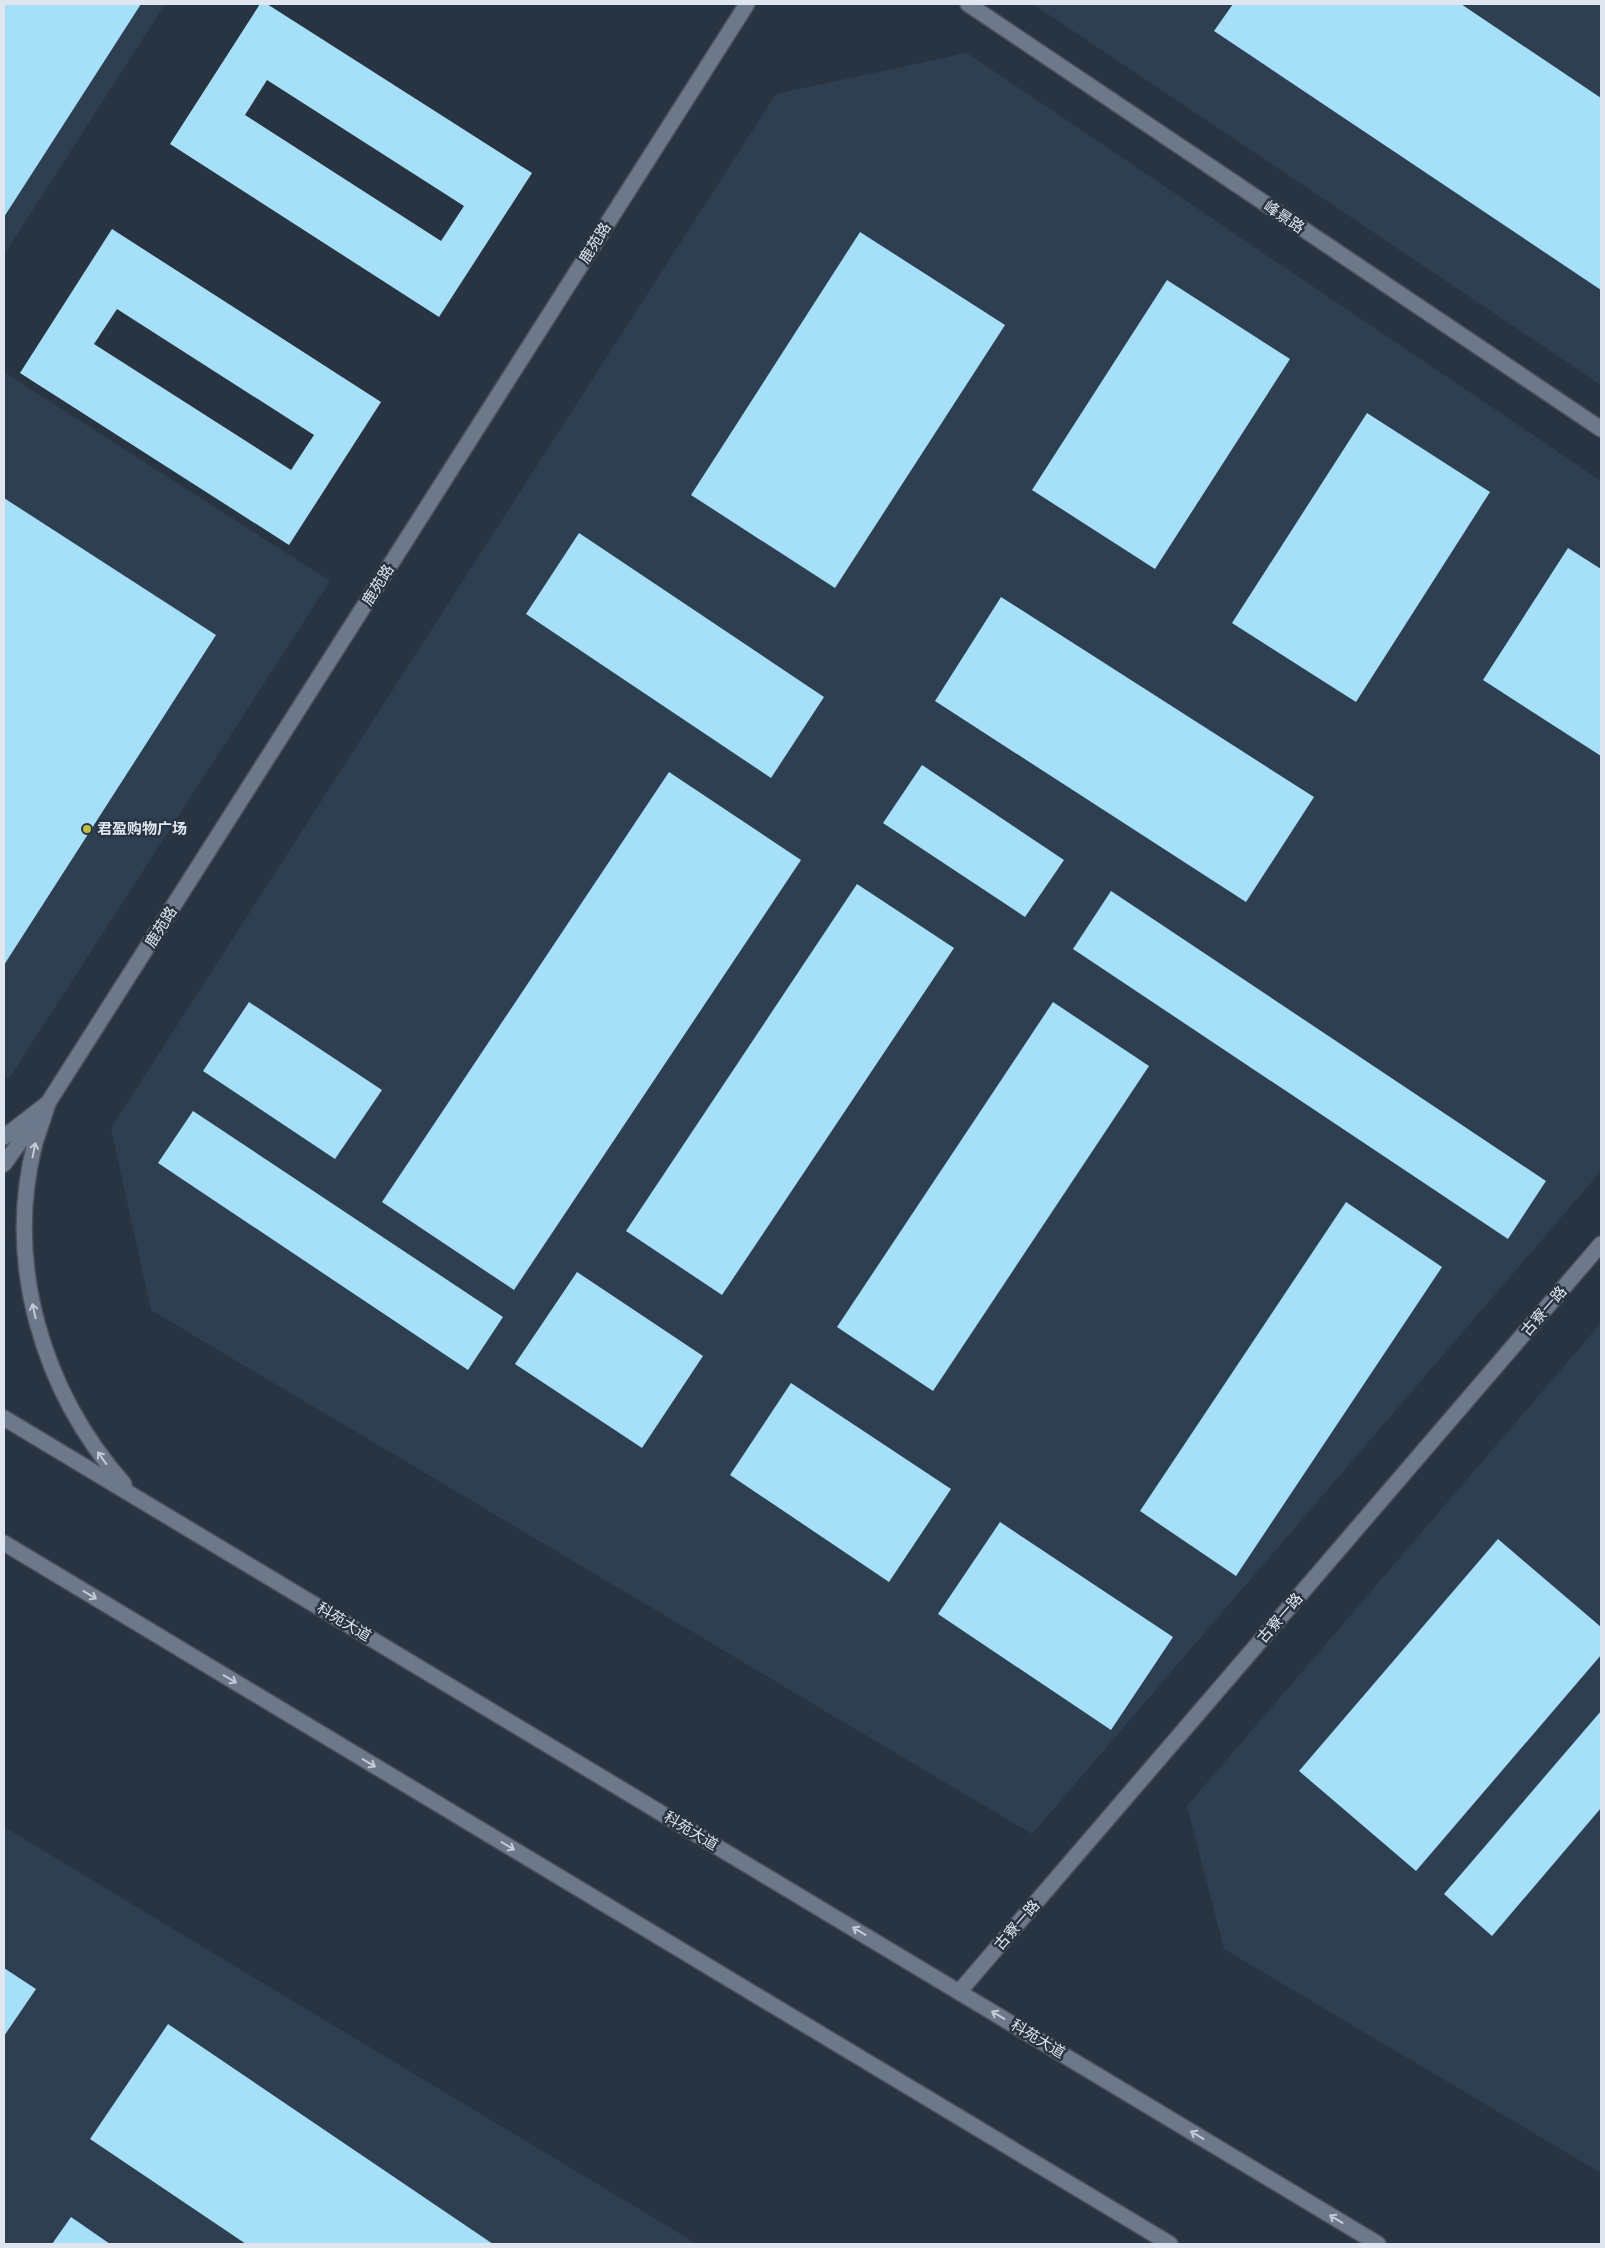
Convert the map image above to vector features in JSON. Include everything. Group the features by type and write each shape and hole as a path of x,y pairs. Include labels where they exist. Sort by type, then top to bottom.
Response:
{"street":[{"name":"鹿苑路","path":"4,1164 48,1104 748,4"},
{"name":"峰景路","path":"968,4 1601,429"},
{"path":"4,1137 48,1104"},
{"path":"48,1104 35,1144 26,1212 27,1273 34,1315 46,1355 62,1393 82,1430 106,1464 133,1495"},
{"name":"古寮一路","path":"959,1992 1601,1244"},
{"name":"科苑大道","path":"4,1418 1378,2244"},
{"path":"4,1543 1170,2244"},
{"path":"4,1553 62,1578"}],"shaded area":[{"path":"4,4 165,4 4,255"},
{"path":"1033,4 1601,4 1601,385"},
{"path":"967,53 1601,481 1601,1171 1032,1834 151,1310 111,1128 776,94"},
{"name":"君盈购物广场","path":"4,372 330,581 10,1077 4,1078"},
{"path":"1601,1323 1601,2173 1224,1949 1187,1806"},
{"path":"4,1827 697,2244 4,2244"}],"building":[{"path":"4,4 141,4 4,217"},
{"path":"260,4 267,4 532,173 439,317 170,144","holes":["267,80 464,206 441,241 245,115"]},
{"path":"1233,4 1461,4 1601,98 1601,290 1214,31"},
{"path":"112,229 381,402 289,545 20,373","holes":["117,309 314,435 291,470 94,344"]},
{"path":"860,232 1005,325 835,588 691,495"},
{"path":"1167,280 1290,359 1155,569 1032,490"},
{"path":"1367,413 1490,492 1356,702 1232,623"},
{"path":"4,498 216,635 4,965"},
{"path":"579,533 824,697 771,778 526,614"},
{"path":"1568,548 1601,569 1601,756 1483,680"},
{"path":"1001,597 1314,797 1246,902 935,701"},
{"path":"922,765 1064,860 1025,917 883,823"},
{"path":"669,772 801,860 514,1290 382,1202"},
{"path":"857,884 954,948 722,1295 626,1231"},
{"path":"1111,891 1546,1181 1508,1239 1073,949"},
{"path":"249,1002 382,1090 335,1159 203,1071"},
{"path":"1053,1002 1149,1066 933,1391 837,1327"},
{"path":"193,1111 503,1317 468,1370 158,1163"},
{"path":"1346,1202 1442,1267 1236,1576 1140,1511"},
{"path":"577,1272 703,1356 642,1448 515,1364"},
{"path":"791,1383 951,1489 889,1582 730,1475"},
{"path":"1000,1522 1173,1637 1111,1730 938,1614"},
{"path":"1498,1539 1601,1627 1601,1655 1416,1871 1299,1771"},
{"path":"1601,1711 1601,1808 1492,1936 1444,1894"},
{"path":"4,1968 36,1989 4,2036"},
{"path":"168,2024 493,2244 246,2244 90,2139"},
{"path":"71,2217 110,2244 52,2244"}],"place":[{"name":"君盈购物广场","path":"87,829"}]}
